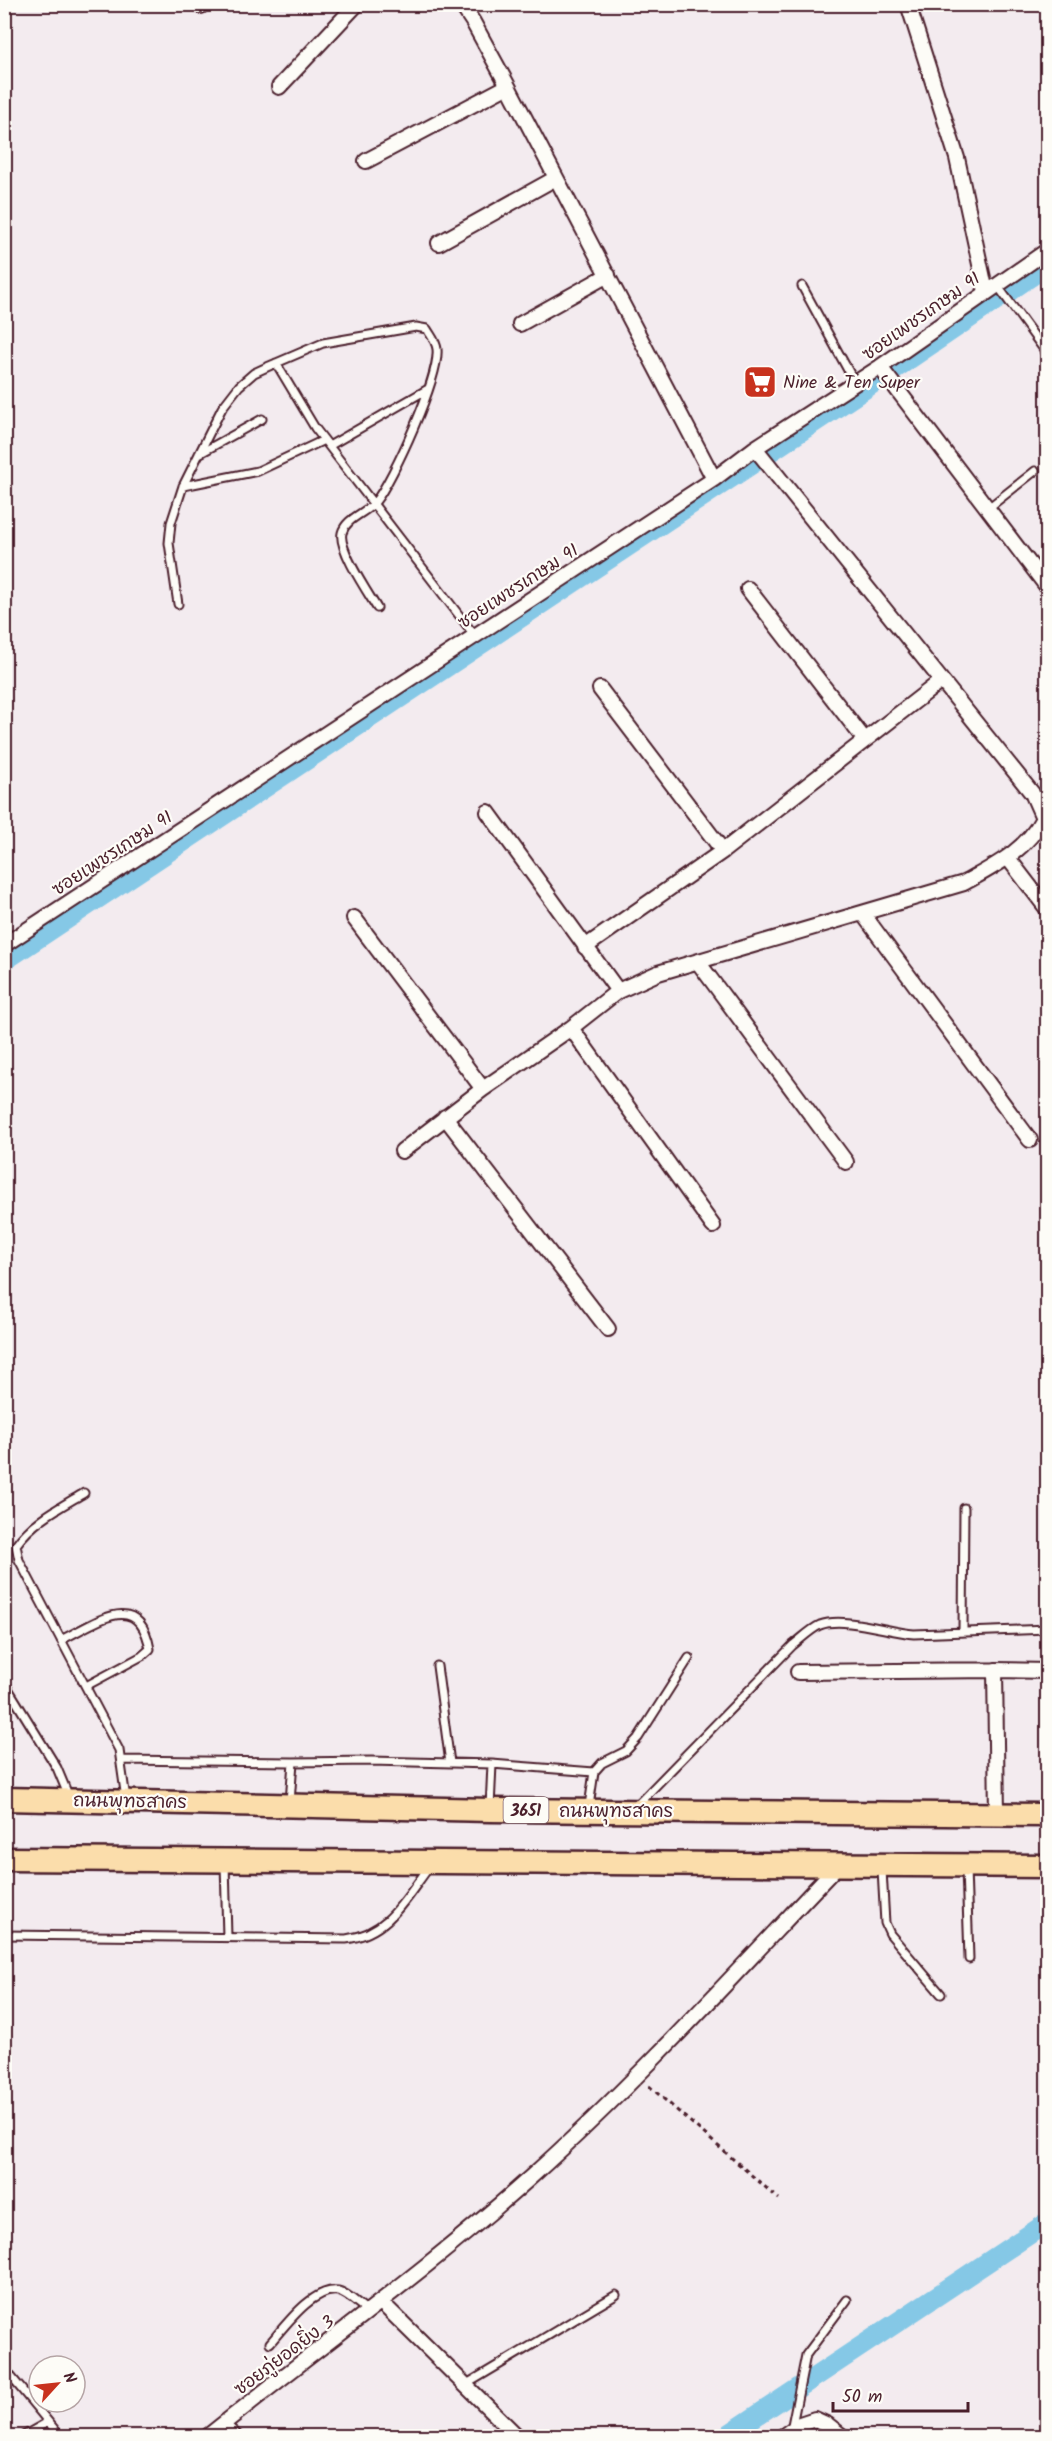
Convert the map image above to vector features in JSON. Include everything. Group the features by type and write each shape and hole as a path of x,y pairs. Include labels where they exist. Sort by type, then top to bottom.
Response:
{"main road":[{"name":"ถนนพุทธสาคร","path":"4,1799 588,1811 1047,1815"},
{"path":"4,1859 1047,1866"}],"street":[{"path":"279,87 357,4"},
{"path":"461,4 508,86 714,478"},
{"path":"908,4 957,158 991,289"},
{"path":"366,161 508,86"},
{"path":"439,243 556,178"},
{"name":"ซอยเพชรเกษม 91","path":"4,945 714,478 755,448 880,367 1047,250"},
{"path":"520,324 608,275"},
{"path":"880,367 1047,588"},
{"path":"402,1151 618,991 658,973 964,883 1008,858 1035,833 1043,818 1032,793 755,448"},
{"path":"748,589 864,739"},
{"path":"585,947 723,851 941,681"},
{"path":"600,689 723,851"},
{"path":"488,812 618,991"},
{"path":"1008,858 1047,910"},
{"path":"863,914 1030,1140"},
{"path":"354,918 483,1089"},
{"path":"698,962 846,1162"},
{"path":"571,1028 713,1226"},
{"path":"445,1117 608,1329"},
{"path":"995,1670 998,1814"},
{"path":"798,1672 1047,1671"},
{"name":"ซอยภู่ยอดยิ่ง 3","path":"208,2436 369,2312 514,2192 639,2077 840,1863"},
{"path":"381,2302 517,2436"},
{"path":"787,2433 800,2424 815,2419 828,2425 842,2436"}],"lane":[{"path":"802,286 855,383"},
{"path":"991,289 1047,355"},
{"path":"178,604 169,543 171,523 183,486 198,454 222,408 239,386 254,373 322,343 416,327 426,329 434,339 437,351 428,389 396,468 374,503 347,524 342,534 343,546 376,608"},
{"path":"276,363 324,440 475,636"},
{"path":"329,446 428,389"},
{"path":"198,454 262,419"},
{"path":"183,486 258,471 324,440"},
{"path":"987,509 1035,471"},
{"path":"84,1493 40,1519 24,1533 16,1545 19,1560 119,1750 126,1801"},
{"path":"963,1632 964,1508"},
{"path":"61,1640 112,1615 125,1612 134,1616 148,1638 150,1649 142,1656 86,1686"},
{"path":"631,1811 793,1645 819,1625 840,1622 895,1633 914,1634 1047,1629"},
{"path":"588,1811 594,1772 602,1763 626,1751 638,1738 689,1658"},
{"path":"437,1666 450,1763"},
{"path":"4,1682 57,1768 71,1800"},
{"path":"121,1760 492,1764 594,1772"},
{"path":"290,1805 293,1762"},
{"path":"490,1809 492,1764"},
{"path":"225,1860 227,1937"},
{"path":"4,1935 346,1940 363,1937 390,1919 433,1861"},
{"path":"881,1864 885,1923 890,1934 941,1994"},
{"path":"965,1865 969,1959"},
{"path":"270,2343 307,2303 322,2292 339,2291 369,2312"},
{"path":"465,2385 616,2295"},
{"path":"787,2433 806,2355 847,2300"},
{"path":"4,2368 60,2436"},
{"path":"23,2436 48,2422"},
{"path":"225,2423 240,2436"}],"path":[{"path":"639,2077 779,2199"}],"waterway":[{"path":"4,961 1048,265"},
{"path":"726,2436 1048,2222"}],"place":[{"name":"Nine & Ten Super","path":"760,382"}]}
